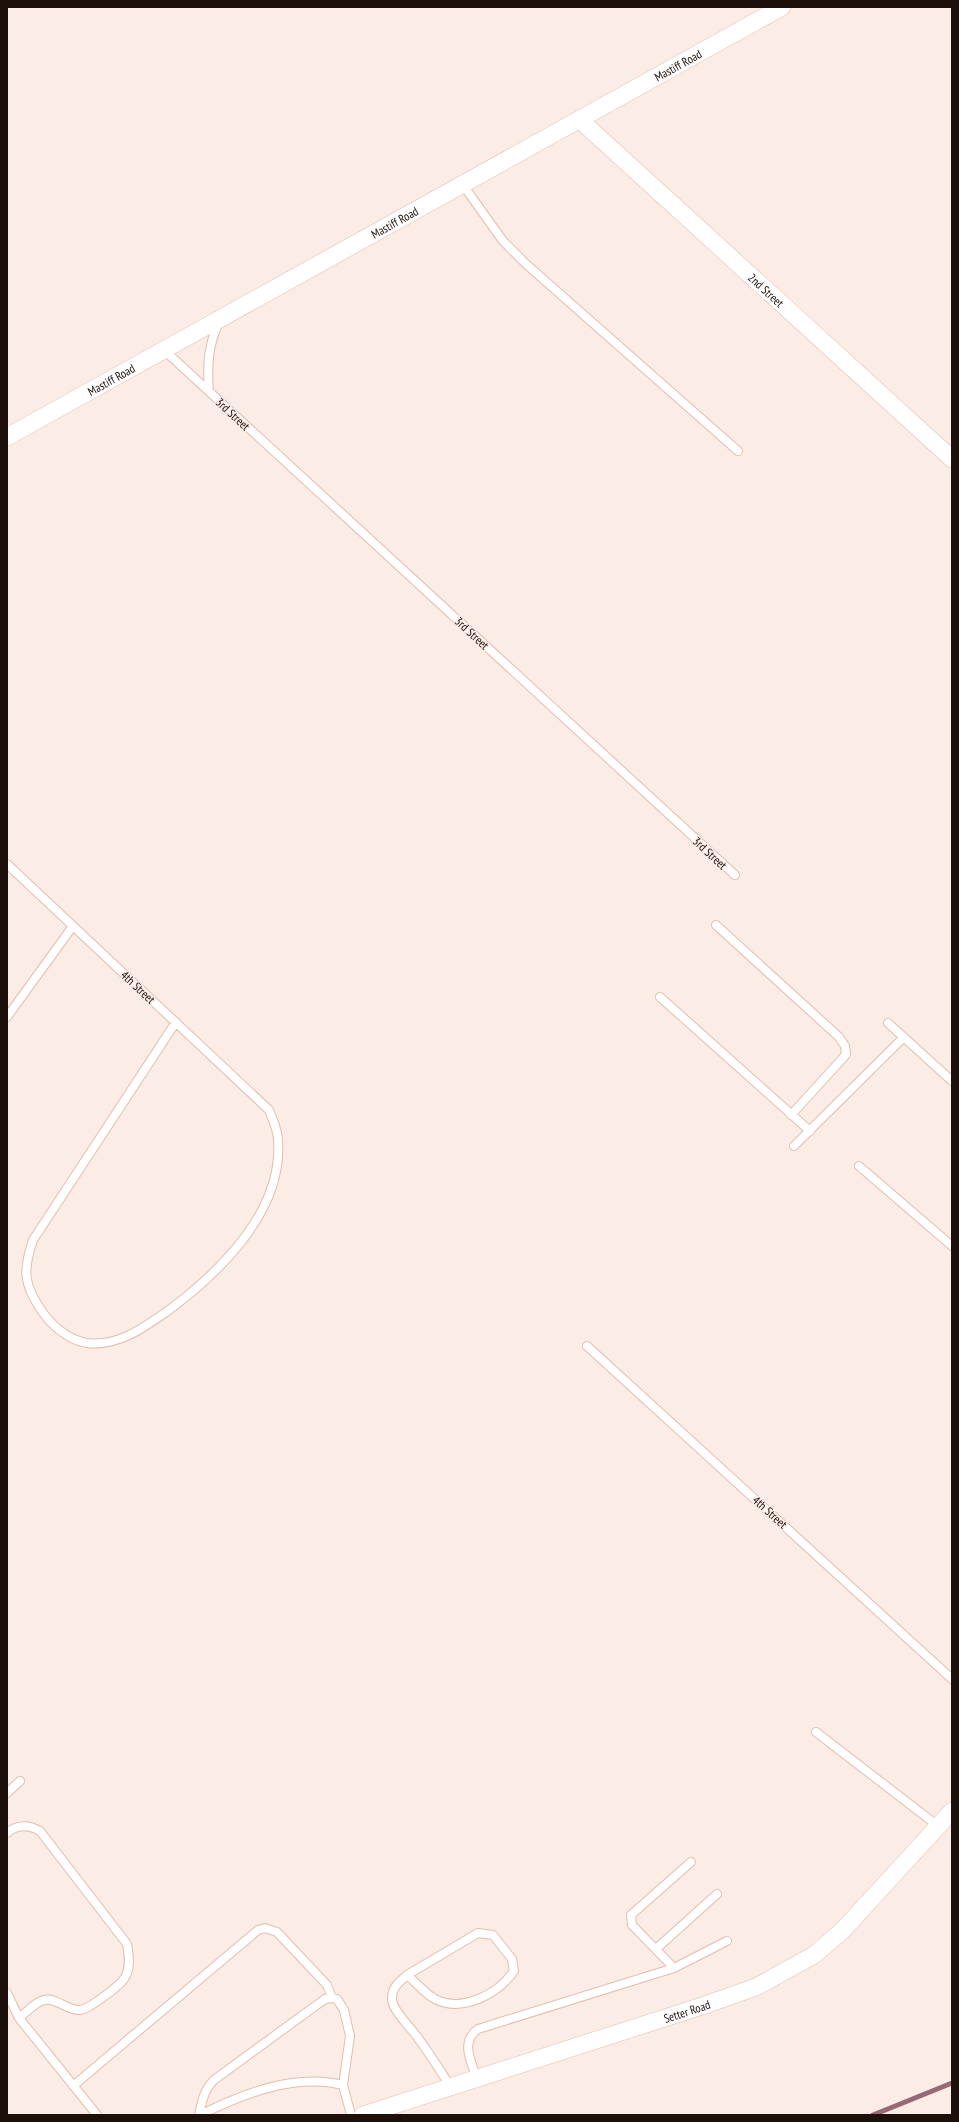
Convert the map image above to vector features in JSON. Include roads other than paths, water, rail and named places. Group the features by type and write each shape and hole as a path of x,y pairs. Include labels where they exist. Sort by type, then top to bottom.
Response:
{"street":[{"name":"Mastiff Road","path":"7,437 782,7"},
{"name":"2nd Street","path":"580,120 952,459"},
{"name":"Setter Road","path":"363,2115 708,2004 756,1987 792,1969 832,1941 952,1811"}],"lane":[{"path":"463,185 499,236 526,264 738,451"},
{"name":"3rd Street","path":"209,391 207,368 208,355 211,342 222,318"},
{"name":"3rd Street","path":"164,350 734,875"},
{"name":"4th Street","path":"7,864 72,926 176,1022 269,1110 275,1126 278,1141 277,1163 271,1189 261,1213 244,1240 205,1279 152,1321 122,1339 106,1343 86,1343 66,1336 46,1319 31,1296 26,1282 26,1262 33,1240 176,1022"},
{"path":"716,925 839,1037 845,1046 846,1054 843,1058 791,1115"},
{"path":"7,1017 72,926"},
{"path":"660,997 810,1131"},
{"path":"888,1023 952,1081"},
{"path":"794,1146 888,1051 904,1037"},
{"path":"859,1166 952,1246"},
{"name":"4th Street","path":"587,1346 952,1678"},
{"path":"816,1732 938,1826"},
{"path":"7,1793 20,1781"},
{"path":"7,1833 12,1829 21,1826 33,1827 40,1832 127,1944 129,1954 128,1968 124,1980 89,2007 80,2010 70,2009 52,2000 44,2000 37,2003 20,2018"},
{"path":"674,1968 632,1925 631,1915 691,1862"},
{"path":"656,1949 717,1894"},
{"path":"73,2086 258,1930 265,1928 277,1932 327,1985 332,1998"},
{"path":"407,1975 434,1998 446,2004 455,2004 468,2002 494,1991 509,1978 514,1971 512,1959 493,1934 478,1933 407,1975 397,1984 393,1993 392,2002 451,2087"},
{"path":"477,2079 467,2046 471,2034 478,2029 674,1968 727,1941"},
{"path":"7,1993 20,2018 97,2115"},
{"path":"199,2115 203,2096 207,2087 214,2080 325,1999 332,1998 337,1999 344,2010 350,2036 343,2084 351,2115"},
{"path":"199,2115 234,2098 265,2089 306,2082 333,2082 343,2084"}],"waterway":[{"path":"873,2115 952,2083"}]}
